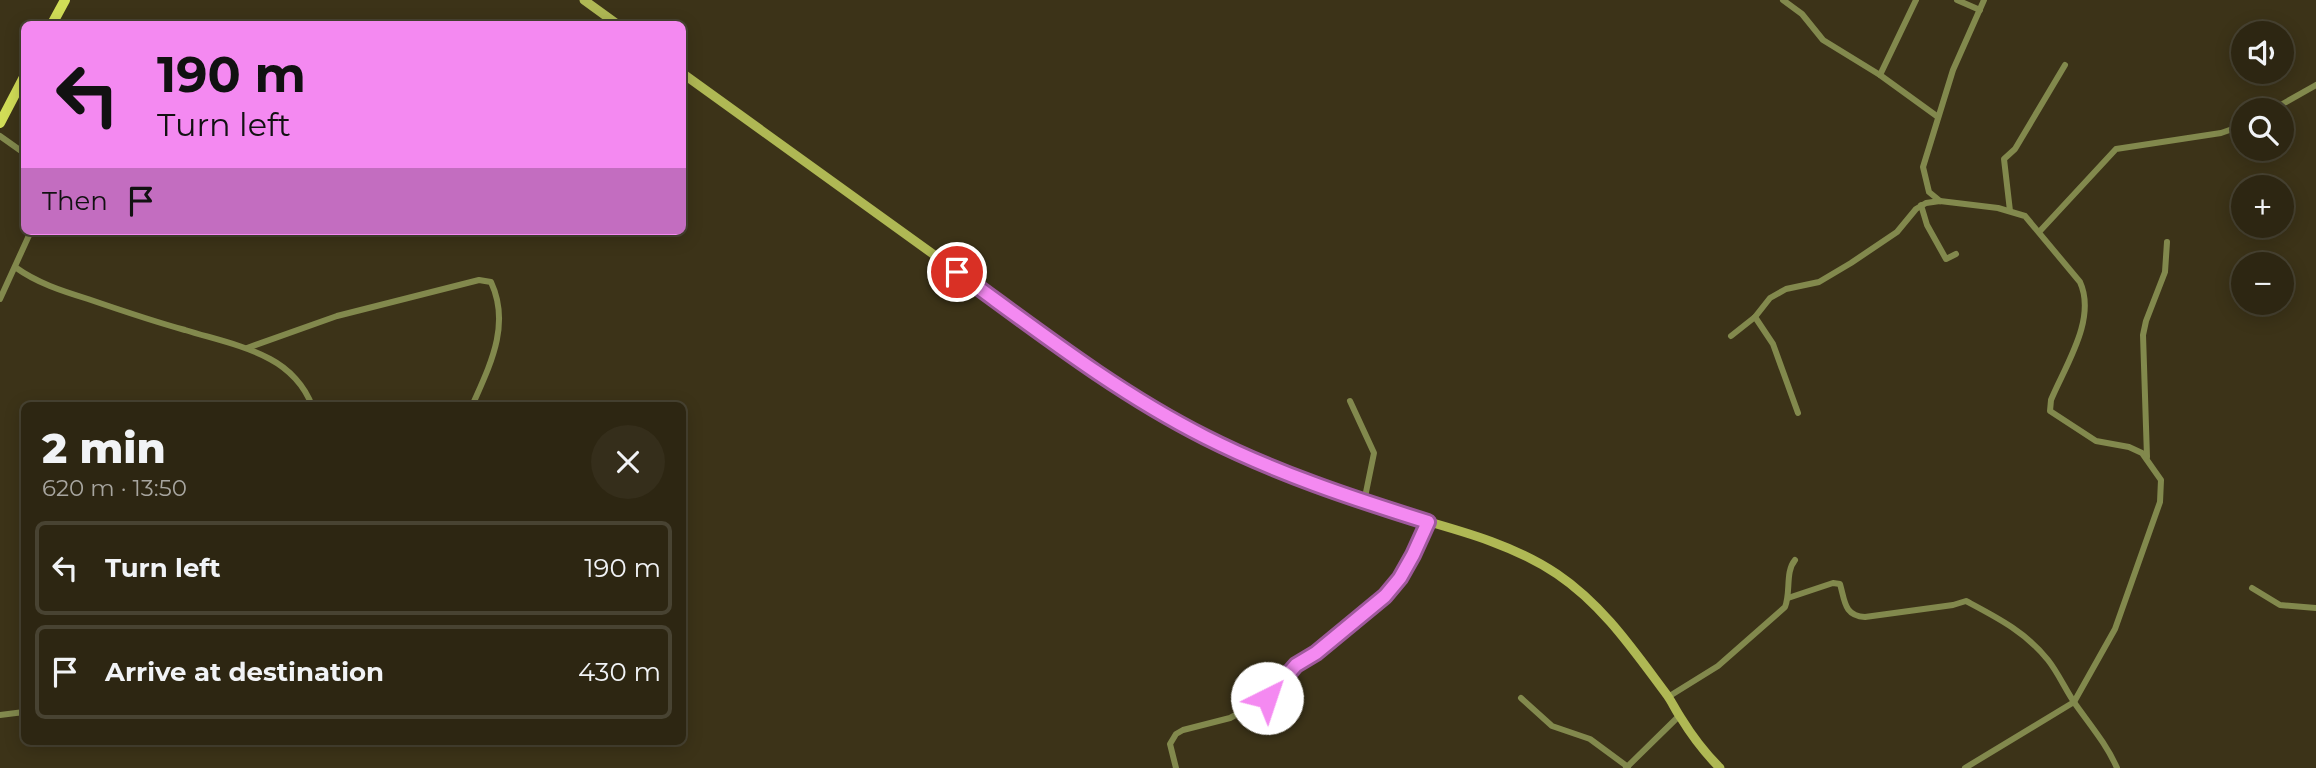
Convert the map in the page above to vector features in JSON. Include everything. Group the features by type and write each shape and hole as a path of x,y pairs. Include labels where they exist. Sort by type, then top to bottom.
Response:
{"main road":[{"path":"54,21 65,0"},
{"path":"584,0 613,21"},
{"path":"686,76 1109,381 1204,437 1278,471 1516,551 1555,572 1588,597 1606,617 1668,697 1704,752 1720,768"},
{"path":"0,123 21,83"}],"street":[{"path":"1783,0 1802,14 1823,40 1880,75 1938,117"},
{"path":"1880,75 1916,0"},
{"path":"1957,0 1980,10"},
{"path":"1940,201 1930,192 1923,174 1925,157 1953,70 1984,0"},
{"path":"2010,211 2004,159 2015,149 2066,65"},
{"path":"2293,98 2316,85"},
{"path":"2040,232 2116,149 2231,130"},
{"path":"0,136 21,151"},
{"path":"1731,335 1755,317 1770,298 1786,289 1819,282 1897,232 1921,205 1940,201 2010,211 2025,216 2080,282 2084,296 2080,336 2051,400 2050,411 2096,441 2136,449 2147,459 2161,480 2160,502 2115,629 2074,702 1965,768"},
{"path":"1921,205 1927,225 1946,259 1956,254"},
{"path":"0,299 29,235"},
{"path":"2147,459 2143,335 2165,272 2167,242"},
{"path":"15,267 37,281 70,293 146,319 247,348 273,360 292,375 310,402"},
{"path":"247,348 337,316 479,280 491,282 498,296 500,331 474,402"},
{"path":"1755,317 1773,344 1798,412"},
{"path":"1350,401 1374,453 1364,502"},
{"path":"1176,768 1170,744 1176,734 1230,718 1267,698 1296,665 1316,653 1385,596 1400,578 1428,522"},
{"path":"1668,697 1718,666 1785,607 1790,567 1794,560"},
{"path":"1788,598 1832,583 1840,583 1847,610 1852,615 1865,617 1966,601 2010,624 2039,649 2110,751 2117,768"},
{"path":"2252,588 2280,605 2316,608"},
{"path":"1521,698 1552,726 1590,739 1627,767 1679,716"},
{"path":"0,715 21,712"}],"route":[{"path":"957,272 1109,381 1204,437 1278,471 1428,522 1400,578 1385,596 1316,653 1296,665 1267,698"}]}
